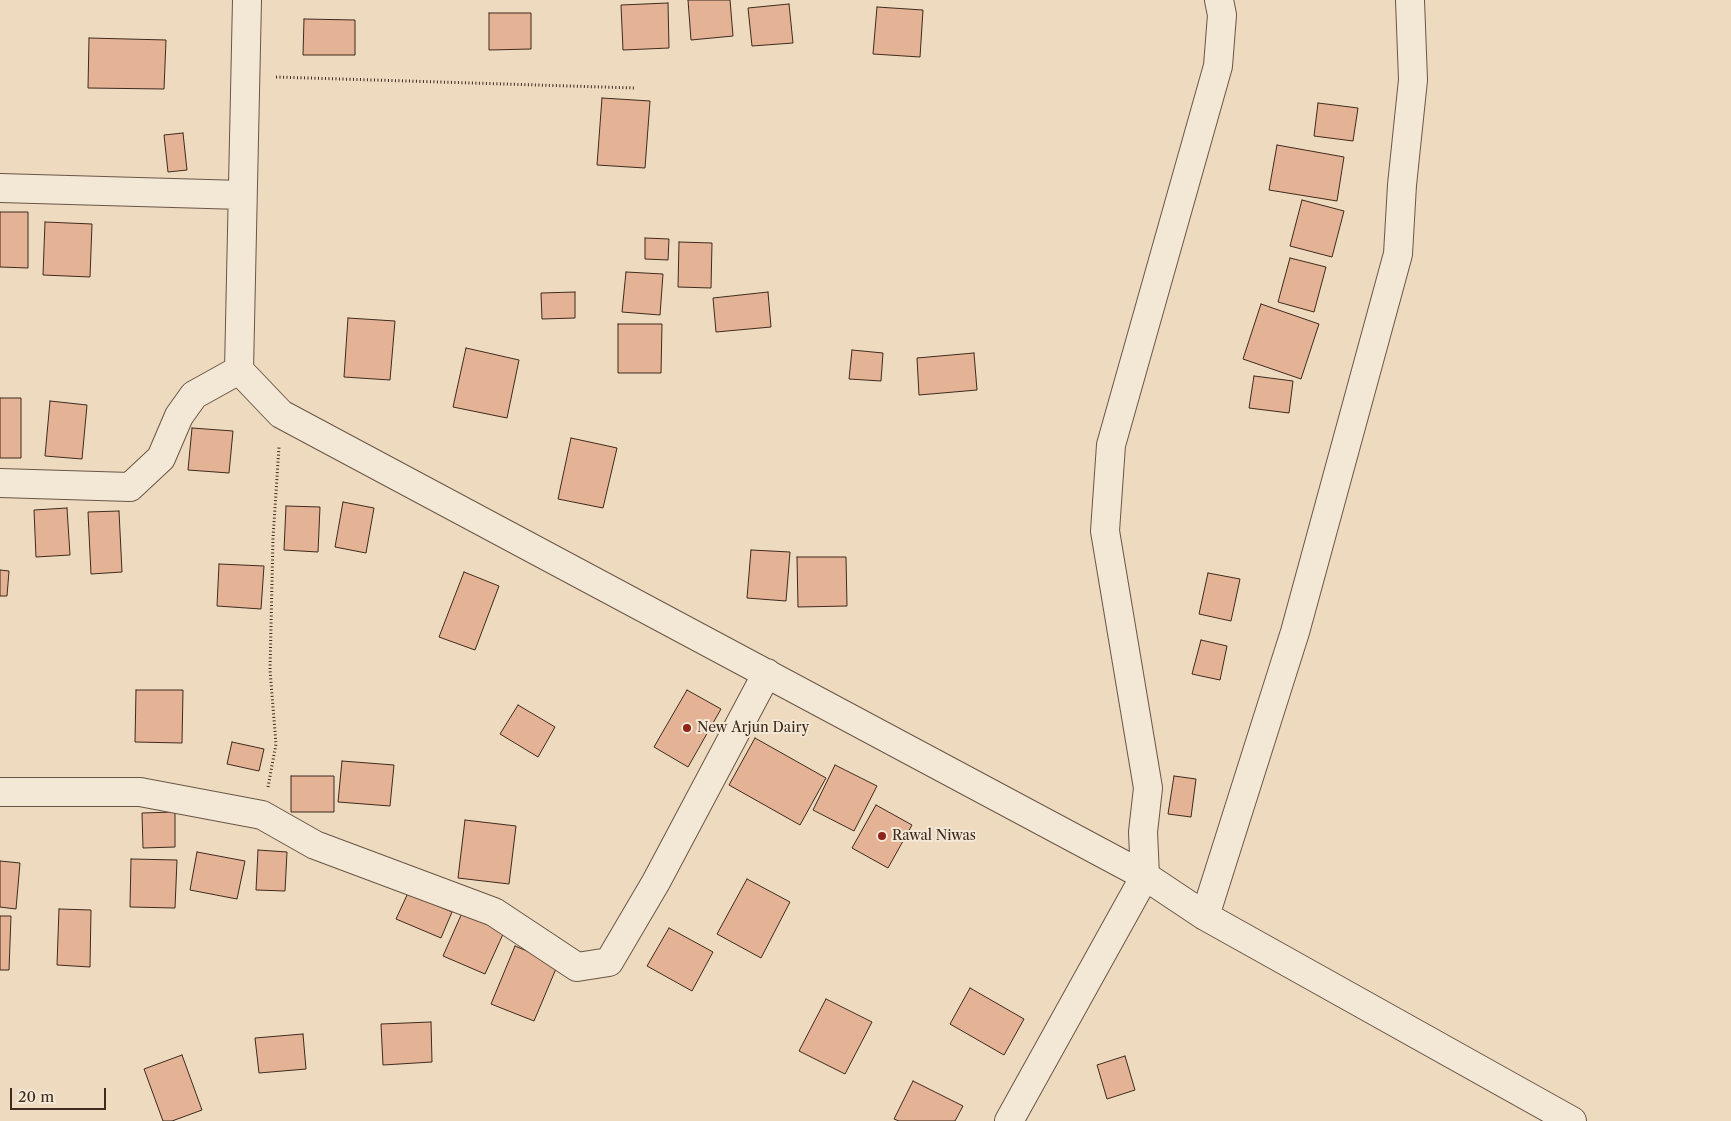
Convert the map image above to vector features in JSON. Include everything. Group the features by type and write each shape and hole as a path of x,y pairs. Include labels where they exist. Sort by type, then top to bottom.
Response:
{"street":[{"path":"247,0 238,370 281,414 1145,876 1206,916 1572,1121"},
{"path":"1009,1121 1145,876 1143,832 1148,788 1105,531 1111,446 1218,66 1222,15 1219,0"},
{"path":"1206,916 1295,632 1398,254 1402,185 1413,80 1410,0"},
{"path":"0,188 242,195"},
{"path":"0,483 130,487 161,458 179,416 194,395 238,370"},
{"path":"0,792 140,792 262,815 316,845 494,912 577,966 609,962 656,882 767,673"}],"path":[{"path":"245,76 635,88"},
{"path":"262,815 276,744 270,670 273,538 281,414"}],"building":[{"path":"688,0 730,0 733,36 691,40"},
{"path":"668,3 669,48 623,50 621,5"},
{"path":"789,4 793,43 752,46 748,8"},
{"path":"877,7 923,10 920,57 873,54"},
{"path":"489,13 531,13 531,49 489,50"},
{"path":"304,19 355,20 355,55 303,55"},
{"path":"89,38 166,40 164,89 88,88"},
{"path":"602,98 650,101 645,168 597,165"},
{"path":"1318,103 1358,108 1353,141 1314,136"},
{"path":"183,133 187,170 168,172 164,135"},
{"path":"1277,145 1344,157 1337,201 1269,190"},
{"path":"1302,200 1344,211 1332,257 1290,246"},
{"path":"0,212 28,212 28,268 0,267"},
{"path":"45,222 92,224 90,277 43,275"},
{"path":"645,238 669,239 668,260 645,259"},
{"path":"679,242 712,243 711,288 678,287"},
{"path":"1290,258 1326,267 1314,312 1278,302"},
{"path":"626,272 663,274 660,315 622,312"},
{"path":"575,292 575,318 542,319 541,293"},
{"path":"768,292 771,327 716,332 713,298"},
{"path":"1261,304 1319,324 1301,379 1243,359"},
{"path":"348,318 395,321 390,380 344,377"},
{"path":"618,324 662,324 661,373 618,373"},
{"path":"466,348 519,360 507,418 453,407"},
{"path":"852,350 883,353 881,381 849,379"},
{"path":"974,353 977,390 919,395 917,358"},
{"path":"1254,376 1293,381 1289,413 1249,408"},
{"path":"0,398 21,398 21,458 0,458"},
{"path":"50,401 87,405 82,459 45,456"},
{"path":"192,428 233,431 229,473 188,470"},
{"path":"571,438 617,448 603,508 558,499"},
{"path":"343,502 374,508 366,553 335,547"},
{"path":"286,506 320,507 318,552 284,550"},
{"path":"67,508 70,555 36,557 34,510"},
{"path":"119,511 122,572 91,574 88,512"},
{"path":"751,550 790,552 786,601 747,598"},
{"path":"797,557 846,557 847,606 798,607"},
{"path":"219,564 264,566 261,609 217,606"},
{"path":"0,570 9,571 7,596 0,596"},
{"path":"464,572 499,586 475,650 439,637"},
{"path":"1208,573 1240,579 1231,621 1199,614"},
{"path":"1201,640 1227,646 1220,680 1192,674"},
{"path":"136,690 183,690 182,743 135,742"},
{"name":"New Arjun Dairy","path":"687,690 721,709 688,767 654,747"},
{"path":"518,705 555,727 538,757 500,734"},
{"path":"755,738 826,778 800,825 729,785"},
{"path":"232,742 264,749 259,771 227,764"},
{"path":"342,761 394,765 390,806 338,802"},
{"path":"835,765 877,786 854,831 813,810"},
{"path":"291,776 334,776 334,812 291,812"},
{"path":"1174,776 1196,779 1191,817 1168,814"},
{"name":"Rawal Niwas","path":"876,805 912,825 888,868 852,848"},
{"path":"175,812 175,847 143,848 142,813"},
{"path":"465,820 516,826 509,884 458,878"},
{"path":"258,850 287,852 285,891 256,890"},
{"path":"197,852 245,861 237,899 190,890"},
{"path":"131,859 177,860 175,908 130,907"},
{"path":"0,861 20,863 16,909 0,907"},
{"path":"747,879 790,902 761,958 717,934"},
{"path":"408,893 452,912 441,938 396,919"},
{"path":"59,909 91,910 90,967 57,965"},
{"path":"462,913 504,932 485,974 443,956"},
{"path":"0,916 11,916 9,970 0,970"},
{"path":"669,928 713,952 692,991 647,966"},
{"path":"515,946 558,964 534,1021 491,1004"},
{"path":"970,988 1024,1019 1004,1055 950,1024"},
{"path":"826,999 872,1022 845,1074 799,1051"},
{"path":"431,1022 432,1062 383,1065 381,1024"},
{"path":"303,1034 306,1069 259,1073 255,1038"},
{"path":"182,1055 202,1110 172,1121 163,1121 144,1069"},
{"path":"1125,1056 1135,1090 1107,1099 1097,1065"},
{"path":"913,1081 963,1106 955,1121 899,1121 894,1119"}],"place":[{"name":"New Arjun Dairy","path":"687,728"},
{"name":"Rawal Niwas","path":"882,836"}]}
